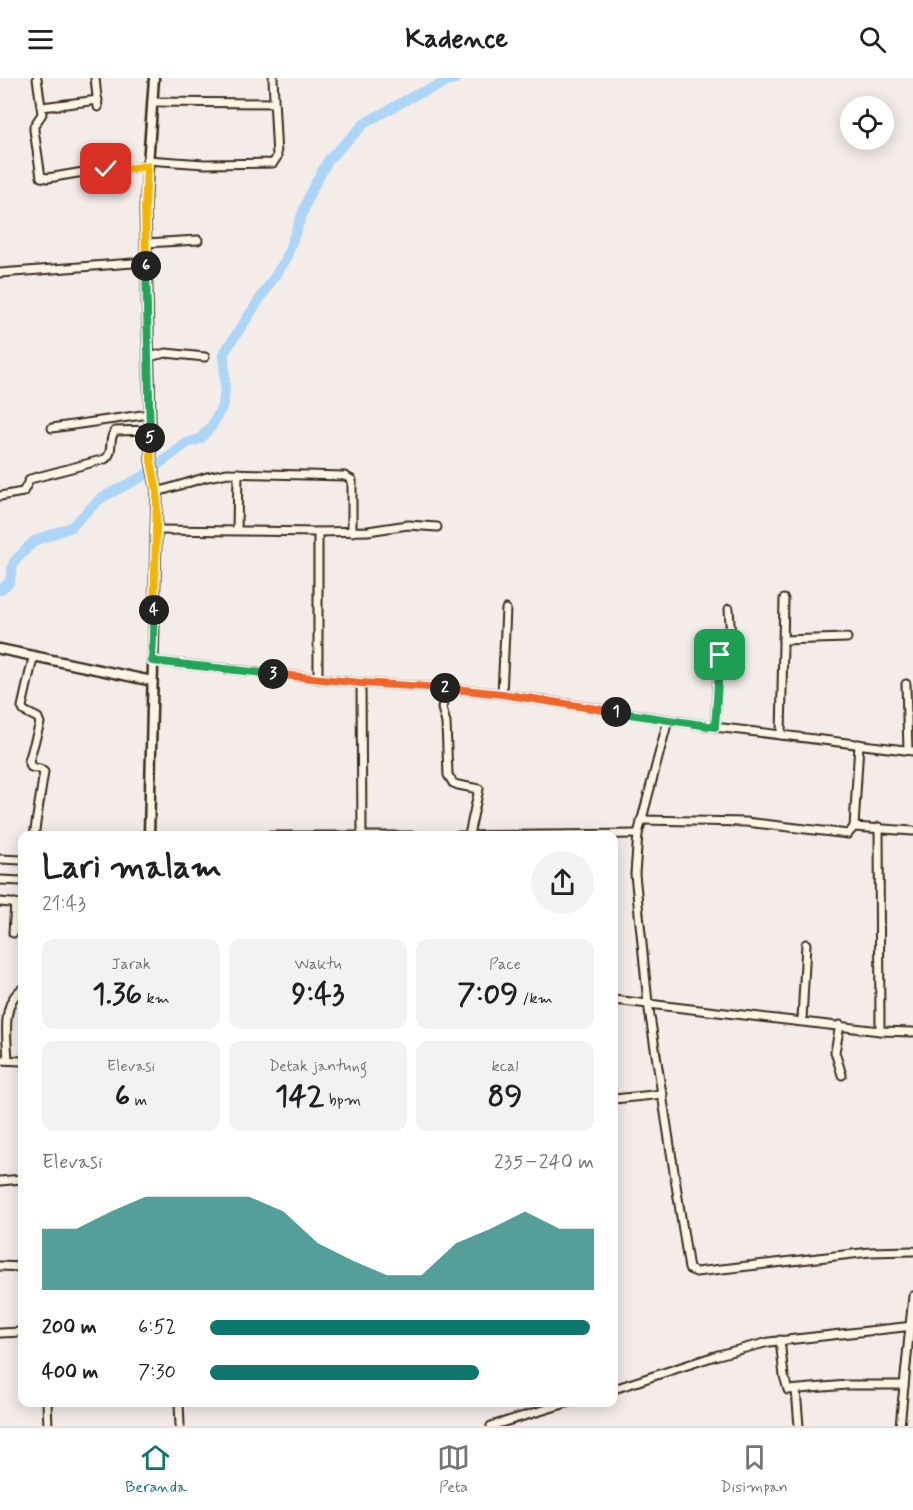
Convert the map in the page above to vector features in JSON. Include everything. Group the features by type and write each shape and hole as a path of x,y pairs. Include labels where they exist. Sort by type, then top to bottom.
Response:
{"street":[{"path":"37,78 42,107 41,118 34,126 42,177 48,178 101,169 120,170 147,163 273,163 277,157 273,78"},
{"path":"42,107 98,103 95,78"},
{"path":"149,831 157,492 151,461 146,243 147,163 154,78"},
{"path":"152,102 273,103"},
{"path":"146,243 198,240"},
{"path":"0,273 132,261 146,262"},
{"path":"148,357 166,353 205,357"},
{"path":"52,428 149,414"},
{"path":"0,496 23,492 30,479 105,459 110,454 111,436 115,431 150,430"},
{"path":"157,492 207,477 238,472 349,477 352,484 352,532"},
{"path":"237,530 238,472"},
{"path":"157,530 352,532 398,525 437,527"},
{"path":"318,532 318,679"},
{"path":"781,735 784,598"},
{"path":"502,694 506,609"},
{"path":"715,727 719,660 731,637 729,609"},
{"path":"783,640 847,638"},
{"path":"0,649 33,658 152,681"},
{"path":"33,658 22,707 24,711 39,720 29,761 31,767 44,772 35,831"},
{"path":"152,661 318,679 502,694 715,727 911,751 906,684"},
{"path":"361,683 362,831"},
{"path":"446,688 442,708 446,723 448,775 453,783 479,789 470,831"},
{"path":"668,720 641,820 635,874 648,1003 688,1267 692,1272 870,1252 913,1251"},
{"path":"641,820 746,822 845,834 851,832 854,826 858,744"},
{"path":"854,826 913,831"},
{"path":"879,827 880,1031"},
{"path":"618,834 638,834"},
{"path":"0,859 18,860"},
{"path":"0,880 18,881"},
{"path":"0,902 18,903"},
{"path":"13,933 18,908"},
{"path":"802,1020 806,944"},
{"path":"4,1060 9,1010 13,997 18,993"},
{"path":"618,1000 802,1020 880,1031 913,1032"},
{"path":"840,1025 836,1052 842,1075"},
{"path":"618,1099 663,1094"},
{"path":"0,1181 18,1179"},
{"path":"0,1266 18,1267"},
{"path":"900,1426 913,1296"},
{"path":"618,1388 725,1353 780,1340 911,1327"},
{"path":"0,1333 18,1332"},
{"path":"780,1340 787,1389 847,1385 904,1385"},
{"path":"796,1390 799,1426"},
{"path":"48,1407 48,1426"},
{"path":"180,1407 180,1426"},
{"path":"491,1426 554,1407"}],"waterway":[{"path":"0,590 9,583 14,562 34,541 71,527 101,498 142,477 187,443 200,439 211,427 223,405 224,353 285,261 310,193 329,159 365,123 415,95 457,78"}],"route":[{"path":"106,169 120,170 147,166 145,208 151,461 157,492 152,661 361,683 502,694 715,727 720,655"}]}
